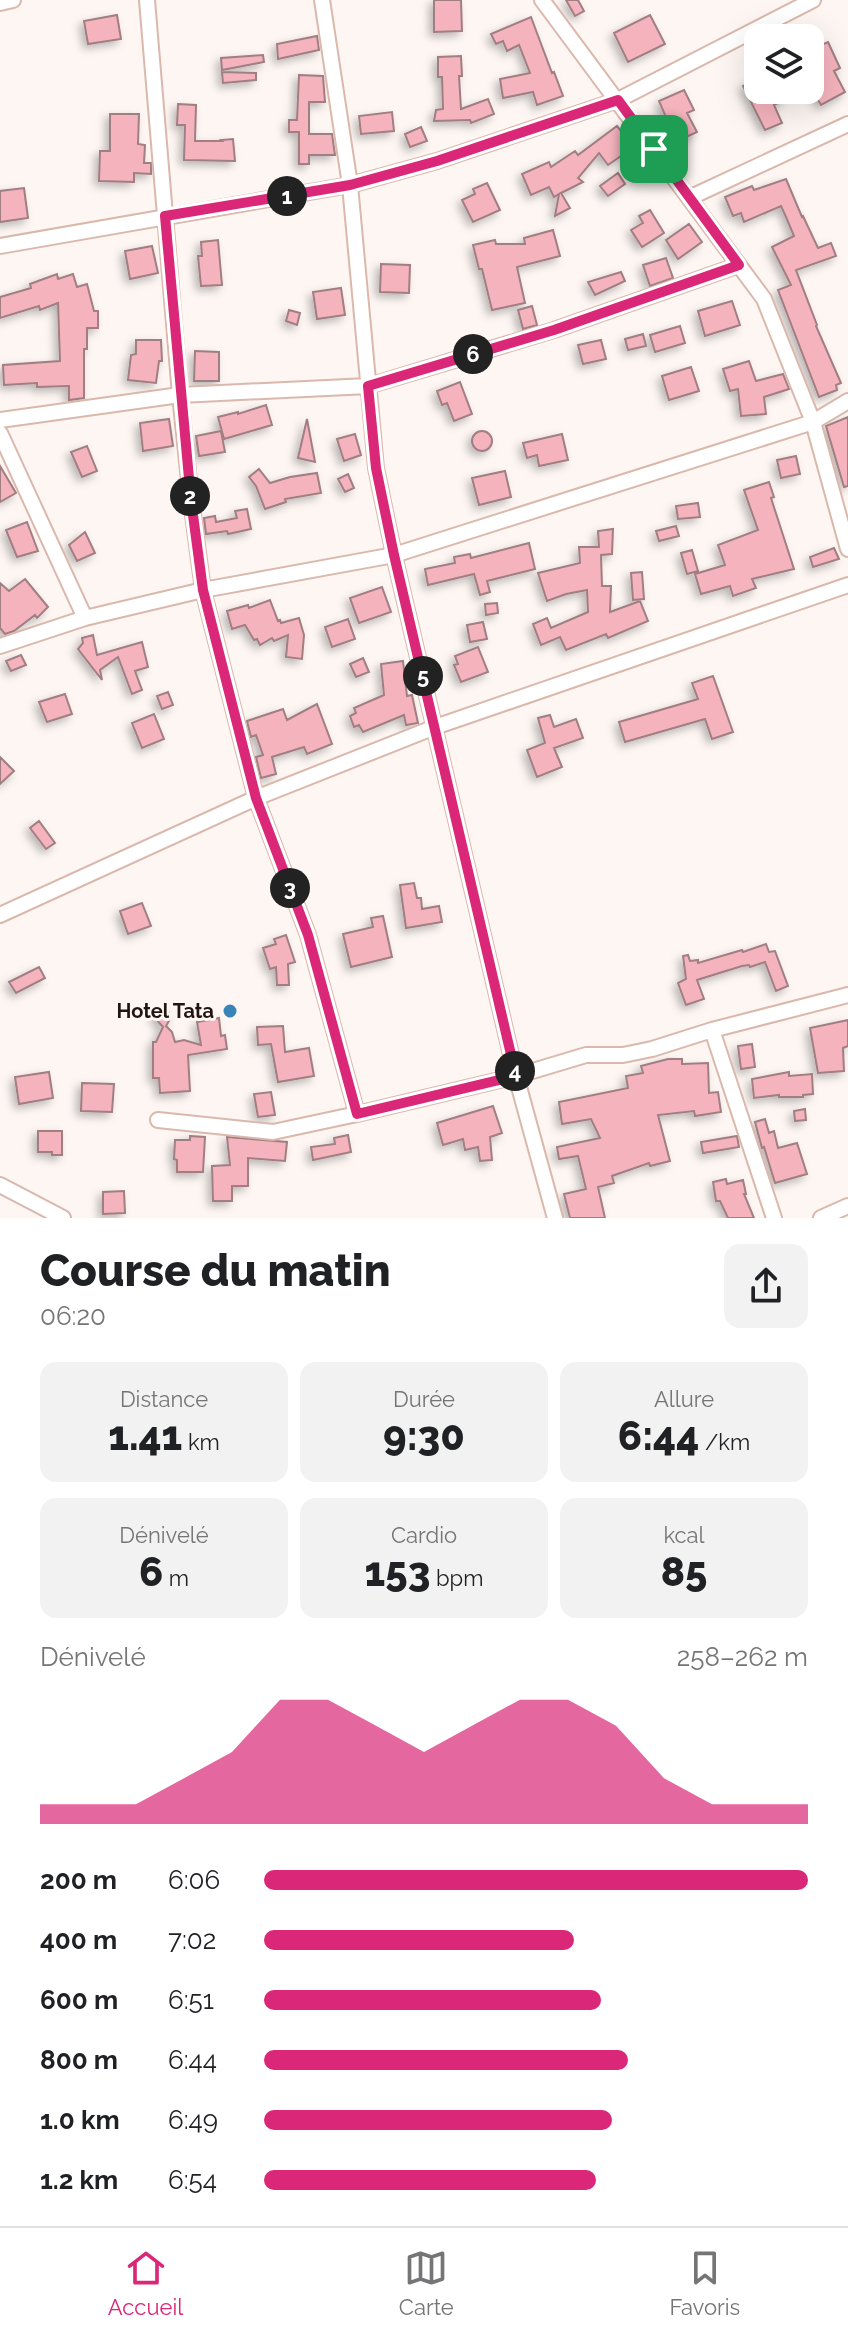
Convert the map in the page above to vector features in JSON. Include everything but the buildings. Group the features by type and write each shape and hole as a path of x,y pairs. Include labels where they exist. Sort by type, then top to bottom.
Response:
{"street":[{"path":"0,3 13,0"},
{"path":"147,0 180,395 203,590 256,798 308,935 357,1114"},
{"path":"322,0 350,185 376,468 516,1076 555,1218"},
{"path":"542,0 764,299 813,422 848,549"},
{"path":"0,246 350,185 437,161 618,100 813,0"},
{"path":"689,198 848,124"},
{"path":"0,420 180,395 368,386 554,330 739,265"},
{"path":"0,646 85,618 203,590 394,555 813,422 848,401"},
{"path":"0,433 85,618"},
{"path":"0,915 256,798 435,727 848,585"},
{"path":"158,1120 273,1132 516,1076 586,1055 623,1055 652,1049 848,995"},
{"path":"712,1030 774,1218"},
{"path":"0,1185 63,1218"},
{"path":"821,1218 848,1206"}],"place":[{"name":"Hotel Tata","path":"230,1011"}],"route":[{"path":"618,100 654,149 739,265 554,330 368,386 376,468 394,555 516,1076 357,1114 308,935 256,798 203,590 180,395 165,216 350,185 524,134 618,100"}]}
